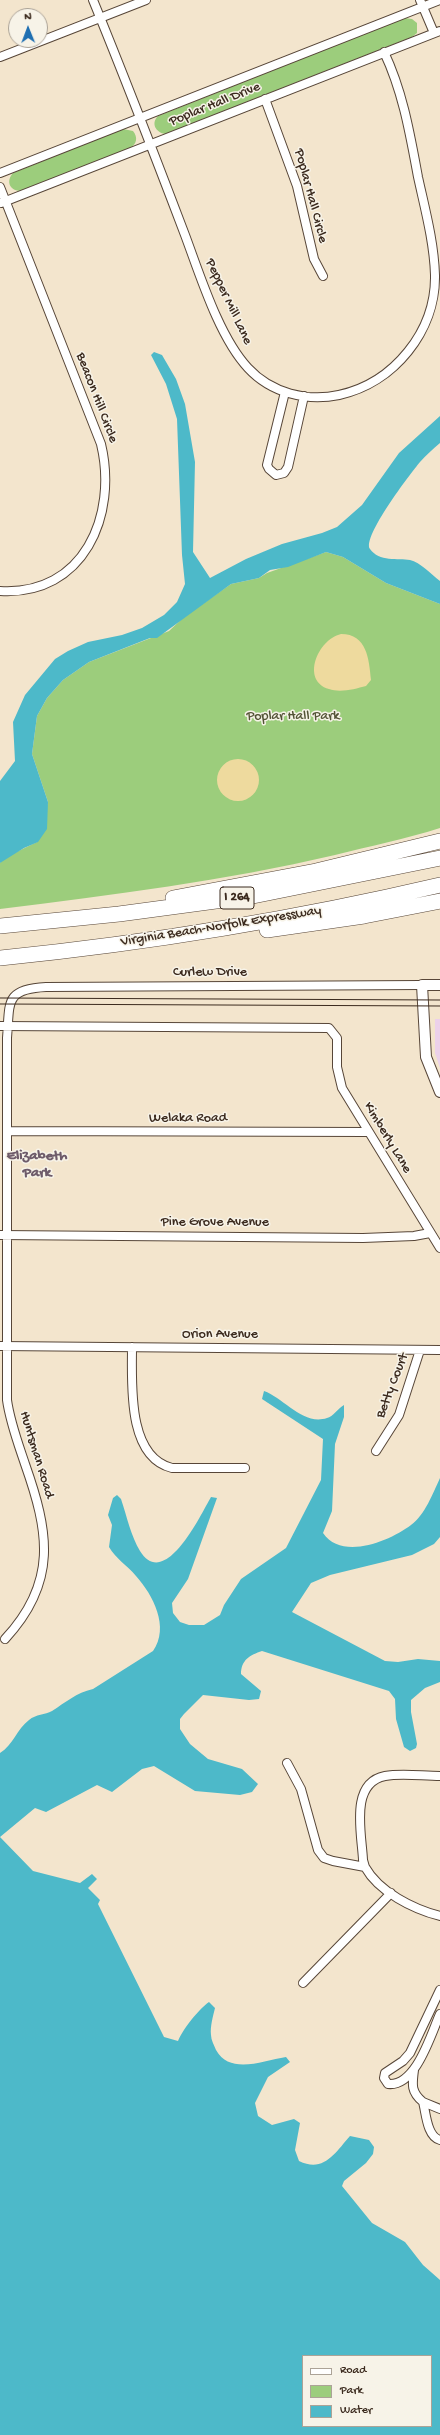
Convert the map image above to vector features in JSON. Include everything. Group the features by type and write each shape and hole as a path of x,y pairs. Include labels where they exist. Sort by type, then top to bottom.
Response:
{"highway":[{"path":"32,923 255,884 440,841"},
{"name":"Virginia Beach-Norfolk Expressway","path":"0,926 119,914 253,896 440,858"},
{"name":"Virginia Beach-Norfolk Expressway","path":"0,958 174,936 326,910 440,885"},
{"path":"174,936 266,930 364,916 440,901"}],"street":[{"name":"Pepper Mill Lane","path":"93,0 198,270 230,343 249,370 272,387 285,392 304,396 332,397 347,394 372,383 385,375 409,351 426,322 431,307 435,276 428,230 405,109 384,52"},
{"path":"0,57 146,0"},
{"name":"Poplar Hall Drive","path":"0,173 422,3 440,0"},
{"path":"422,3 437,32"},
{"name":"Poplar Hall Drive","path":"3,202 437,32"},
{"name":"Poplar Hall Circle","path":"265,99 297,186 314,259 323,276"},
{"name":"Beacon Hill Circle","path":"0,188 3,202 101,444 107,489 97,532 80,556 69,568 50,582 36,587 0,591"},
{"path":"285,392 267,465 276,475 284,473 288,467 304,396"},
{"path":"422,985 426,1057 440,1092"},
{"name":"Curlew Drive","path":"4,1026 13,996 23,990 33,988 440,985"},
{"name":"Kimberly Lane","path":"4,1026 329,1028 336,1034 338,1078 342,1088 440,1248"},
{"name":"Huntsman Road","path":"4,1026 8,1131 4,1235 3,1347 9,1417 41,1514 44,1552 40,1585 23,1617 5,1639"},
{"name":"Welaka Road","path":"8,1131 368,1132"},
{"name":"Pine Grove Avenue","path":"4,1235 363,1238 414,1236 430,1233"},
{"name":"Orion Avenue","path":"3,1347 440,1350"},
{"path":"132,1347 135,1415 151,1457 163,1466 172,1468 245,1468"},
{"name":"Betty Court","path":"376,1451 399,1415 420,1350"},
{"path":"287,1763 301,1789 318,1850 324,1858 365,1867"},
{"path":"440,1776 385,1776 374,1781 364,1793 360,1810 365,1867 372,1878 398,1898 440,1916"},
{"path":"303,1983 391,1893"},
{"path":"414,2070 400,2082 393,2084 385,2081 385,2073 403,2061 410,2053 440,1990"},
{"path":"440,2014 414,2070 413,2090 415,2095 423,2102 440,2109"},
{"path":"423,2102 431,2131 435,2138 440,2140"}],"shaded area":[{"path":"435,1019 440,1019 440,1068 435,1053"}],"green space":[{"path":"405,18 412,19 417,23 417,33 412,37 165,134 155,127 155,121 158,116"},
{"path":"123,129 133,131 136,136 135,142 130,148 20,191 11,187 9,182 13,173"},
{"name":"Poplar Hall Park","path":"326,552 343,557 386,583 440,604 440,828 335,855 210,880 126,893 0,909 0,863 4,858 37,842 48,802 32,754 37,716 47,698 63,680 89,662 169,631 185,616 231,584 259,578 267,573"}],"sand":[{"path":"341,634 350,635 356,638 365,649 371,680 366,686 338,691 320,685 316,678 314,670 319,652 332,638"},
{"path":"238,759 253,765 259,780 253,795 238,801 223,795 217,780 223,765"}],"water":[{"path":"154,352 162,355 176,379 185,404 195,462 193,552 210,578 246,559 282,544 322,533 337,527 362,505 399,453 440,416 440,443 420,462 398,492 380,519 369,542 370,549 378,556 389,559 405,559 414,561 440,581 440,604 386,583 343,557 326,552 288,567 270,570 259,578 231,584 157,638 150,638 89,662 63,680 47,698 37,716 32,754 48,802 47,829 38,842 24,848 0,863 0,781 15,761 13,722 25,695 55,659 68,651 88,642 122,635 142,628 164,615 177,602 185,584 182,555 177,419 166,384 151,355"},
{"path":"264,1391 271,1394 302,1415 310,1418 318,1419 329,1417 344,1405 344,1417 335,1444 332,1511 323,1533 331,1541 342,1546 366,1546 391,1537 402,1531 416,1521 420,1516 440,1478 440,1537 434,1544 412,1555 330,1575 311,1583 292,1612 385,1661 398,1662 418,1659 440,1661 440,1682 425,1688 411,1700 411,1712 417,1744 416,1748 410,1751 404,1747 396,1719 395,1699 389,1691 262,1651 247,1659 241,1669 241,1674 261,1691 259,1699 249,1700 203,1695 180,1719 180,1729 190,1744 208,1759 242,1769 258,1784 252,1792 240,1795 195,1791 154,1766 142,1769 112,1792 97,1785 46,1812 35,1808 0,1837 0,1753 8,1746 21,1728 32,1718 52,1711 76,1695 93,1689 153,1651 158,1642 160,1622 148,1592 133,1572 115,1555 109,1547 112,1525 108,1515 113,1498 117,1495 121,1499 132,1533 140,1551 150,1561 160,1562 171,1556 181,1545 191,1532 211,1497 217,1498 188,1579 172,1603 173,1613 180,1622 189,1625 204,1625 220,1615 224,1605 241,1579 286,1548 321,1480 323,1439 262,1399"},
{"path":"0,1837 33,1871 80,1883 92,1874 97,1879 88,1888 100,1900 98,1904 164,2037 178,2041 191,2020 209,2002 215,2008 211,2025 212,2039 216,2050 222,2058 229,2062 247,2064 286,2057 290,2062 268,2077 255,2103 258,2116 272,2125 294,2119 300,2123 295,2150 299,2161 315,2165 322,2163 334,2155 350,2136 369,2140 374,2147 373,2154 366,2163 344,2181 342,2186 372,2223 405,2242 423,2265 440,2280 440,2435 0,2435"}],"tram line":[{"path":"0,998 440,1000"},
{"path":"0,1004 440,1006"}],"district":[{"name":"Elizabeth Park","path":"37,1166"}]}
